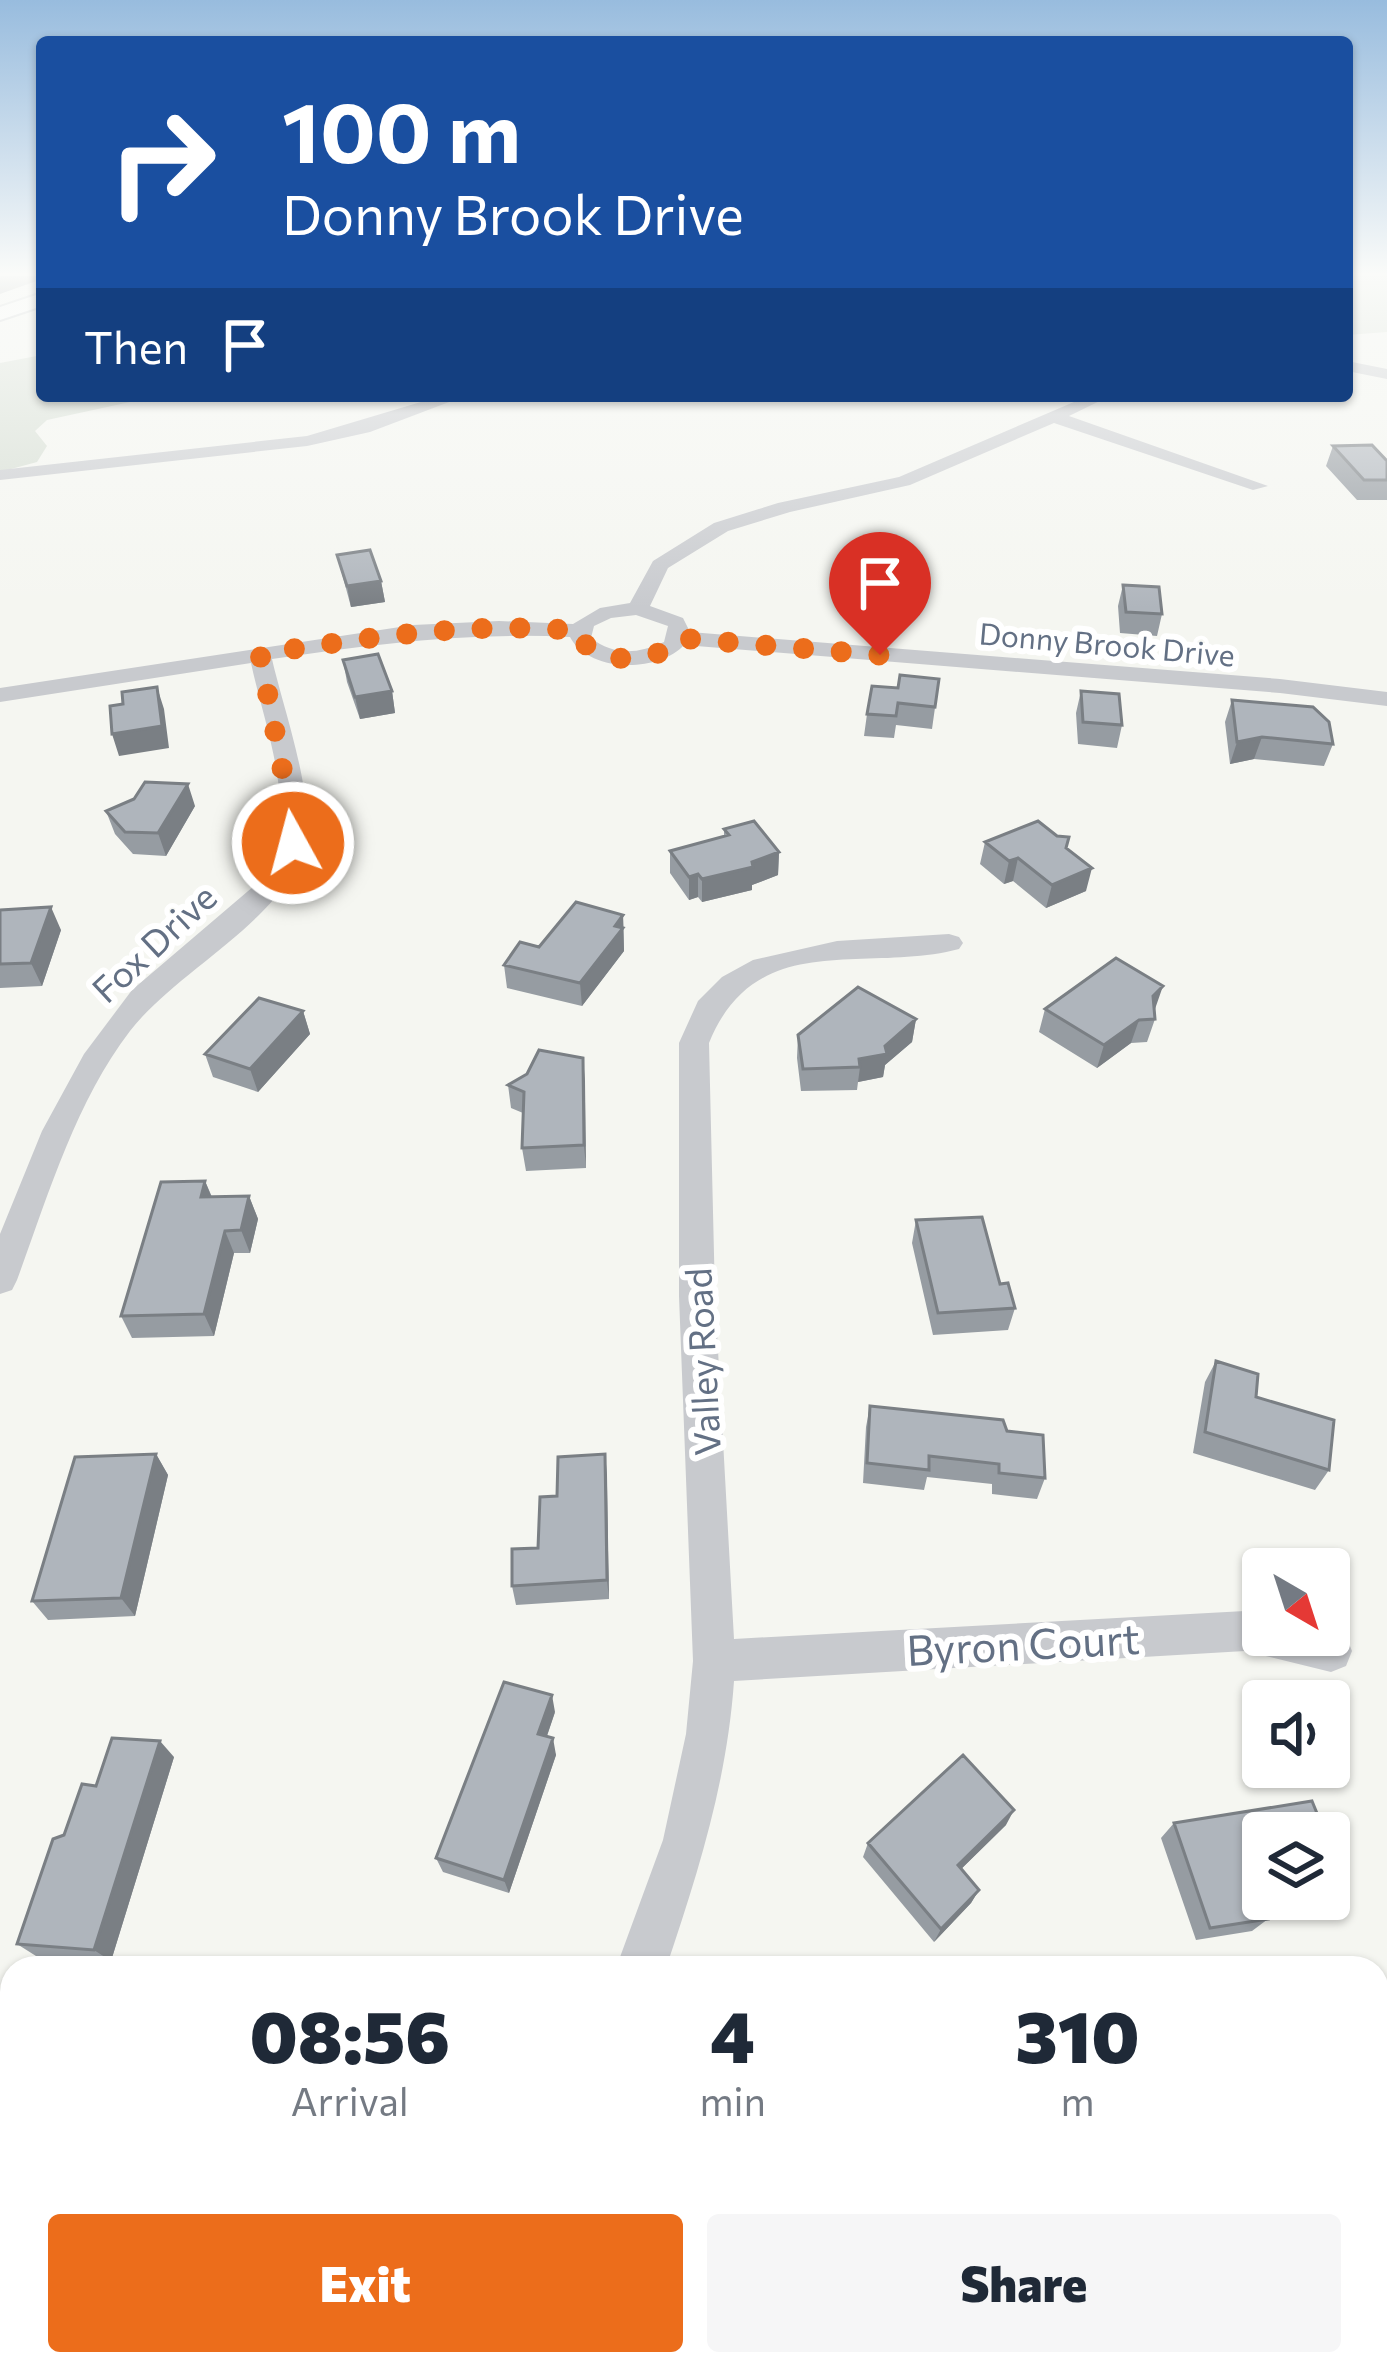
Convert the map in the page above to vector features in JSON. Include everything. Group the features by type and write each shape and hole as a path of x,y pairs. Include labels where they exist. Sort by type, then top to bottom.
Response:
{"street":[{"path":"0,475 307,441 364,428 440,402"},
{"path":"679,638 676,622 638,609 660,565 722,527 785,507 904,481 1088,402"},
{"path":"1054,417 1259,486"},
{"name":"Donny Brook Drive","path":"0,695 463,628 579,631 593,616 638,609"},
{"name":"Donny Brook Drive","path":"579,631 580,639 597,653 629,658 661,652 679,638 1387,699"},
{"name":"Fox Drive","path":"0,1280 62,1119 112,1032 182,959 238,916 286,862 293,825 260,654"},
{"name":"Valley Road","path":"645,1956 686,1840 708,1734 714,1661 697,1296 694,1043 699,1020 728,984 774,962 949,943"},
{"name":"Byron Court","path":"714,1661 1242,1631"}],"shaded area":[{"path":"0,387 36,387 36,402 130,402 47,420 35,431 47,446 37,462 0,472"}],"building":[{"path":"1372,445 1387,461 1387,480 1364,480 1333,446"},
{"path":"370,550 381,581 347,586 337,555"},
{"path":"1123,585 1159,587 1162,614 1126,612"},
{"path":"378,654 392,691 355,697 343,660"},
{"path":"900,675 939,679 935,707 898,703 896,716 867,714 872,686 898,688"},
{"path":"157,687 162,726 112,734 110,706 123,704 122,692"},
{"path":"1081,691 1119,694 1122,725 1083,722"},
{"path":"1232,700 1313,707 1329,722 1333,744 1262,737 1237,742"},
{"path":"145,782 188,784 158,833 125,832 106,811 134,799"},
{"path":"754,821 779,852 752,862 753,867 702,879 698,874 689,877 670,851 729,835 724,829"},
{"path":"1038,821 1057,836 1069,837 1066,848 1092,868 1052,885 1018,858 1009,861 985,842"},
{"path":"576,902 623,915 615,926 623,928 580,983 504,965 520,942 539,947"},
{"path":"51,907 31,963 0,964 0,910"},
{"path":"1116,958 1163,986 1153,996 1155,1019 1139,1020 1104,1045 1045,1009"},
{"path":"858,987 916,1019 885,1046 887,1054 859,1059 860,1067 803,1069 798,1035"},
{"path":"259,998 303,1011 250,1069 205,1054"},
{"path":"539,1050 583,1058 584,1145 522,1148 524,1092 508,1085 527,1074"},
{"path":"205,1181 201,1197 249,1196 241,1230 225,1231 204,1314 121,1316 161,1182"},
{"path":"982,1217 1000,1284 1008,1283 1015,1308 938,1313 916,1220"},
{"path":"1216,1361 1258,1374 1256,1397 1334,1420 1329,1470 1205,1432"},
{"path":"870,1406 1003,1420 1007,1431 1043,1435 1045,1478 999,1473 999,1464 929,1456 929,1470 867,1463"},
{"path":"156,1454 121,1598 32,1601 75,1457"},
{"path":"605,1454 607,1580 512,1586 512,1549 538,1548 540,1497 557,1496 558,1457"},
{"path":"504,1682 552,1695 538,1734 553,1738 504,1880 436,1858"},
{"path":"112,1738 160,1741 94,1950 17,1944 53,1839 64,1835 82,1784 96,1786"},
{"path":"963,1755 1014,1810 958,1865 979,1890 941,1929 868,1843"},
{"path":"1312,1801 1316,1812 1243,1812"},
{"path":"1242,1812 1242,1920 1262,1920 1210,1928 1174,1823"}],"route":[{"path":"293,843 260,654 413,631 499,627 579,631 586,647 612,657 661,652 679,638 880,655"}]}
